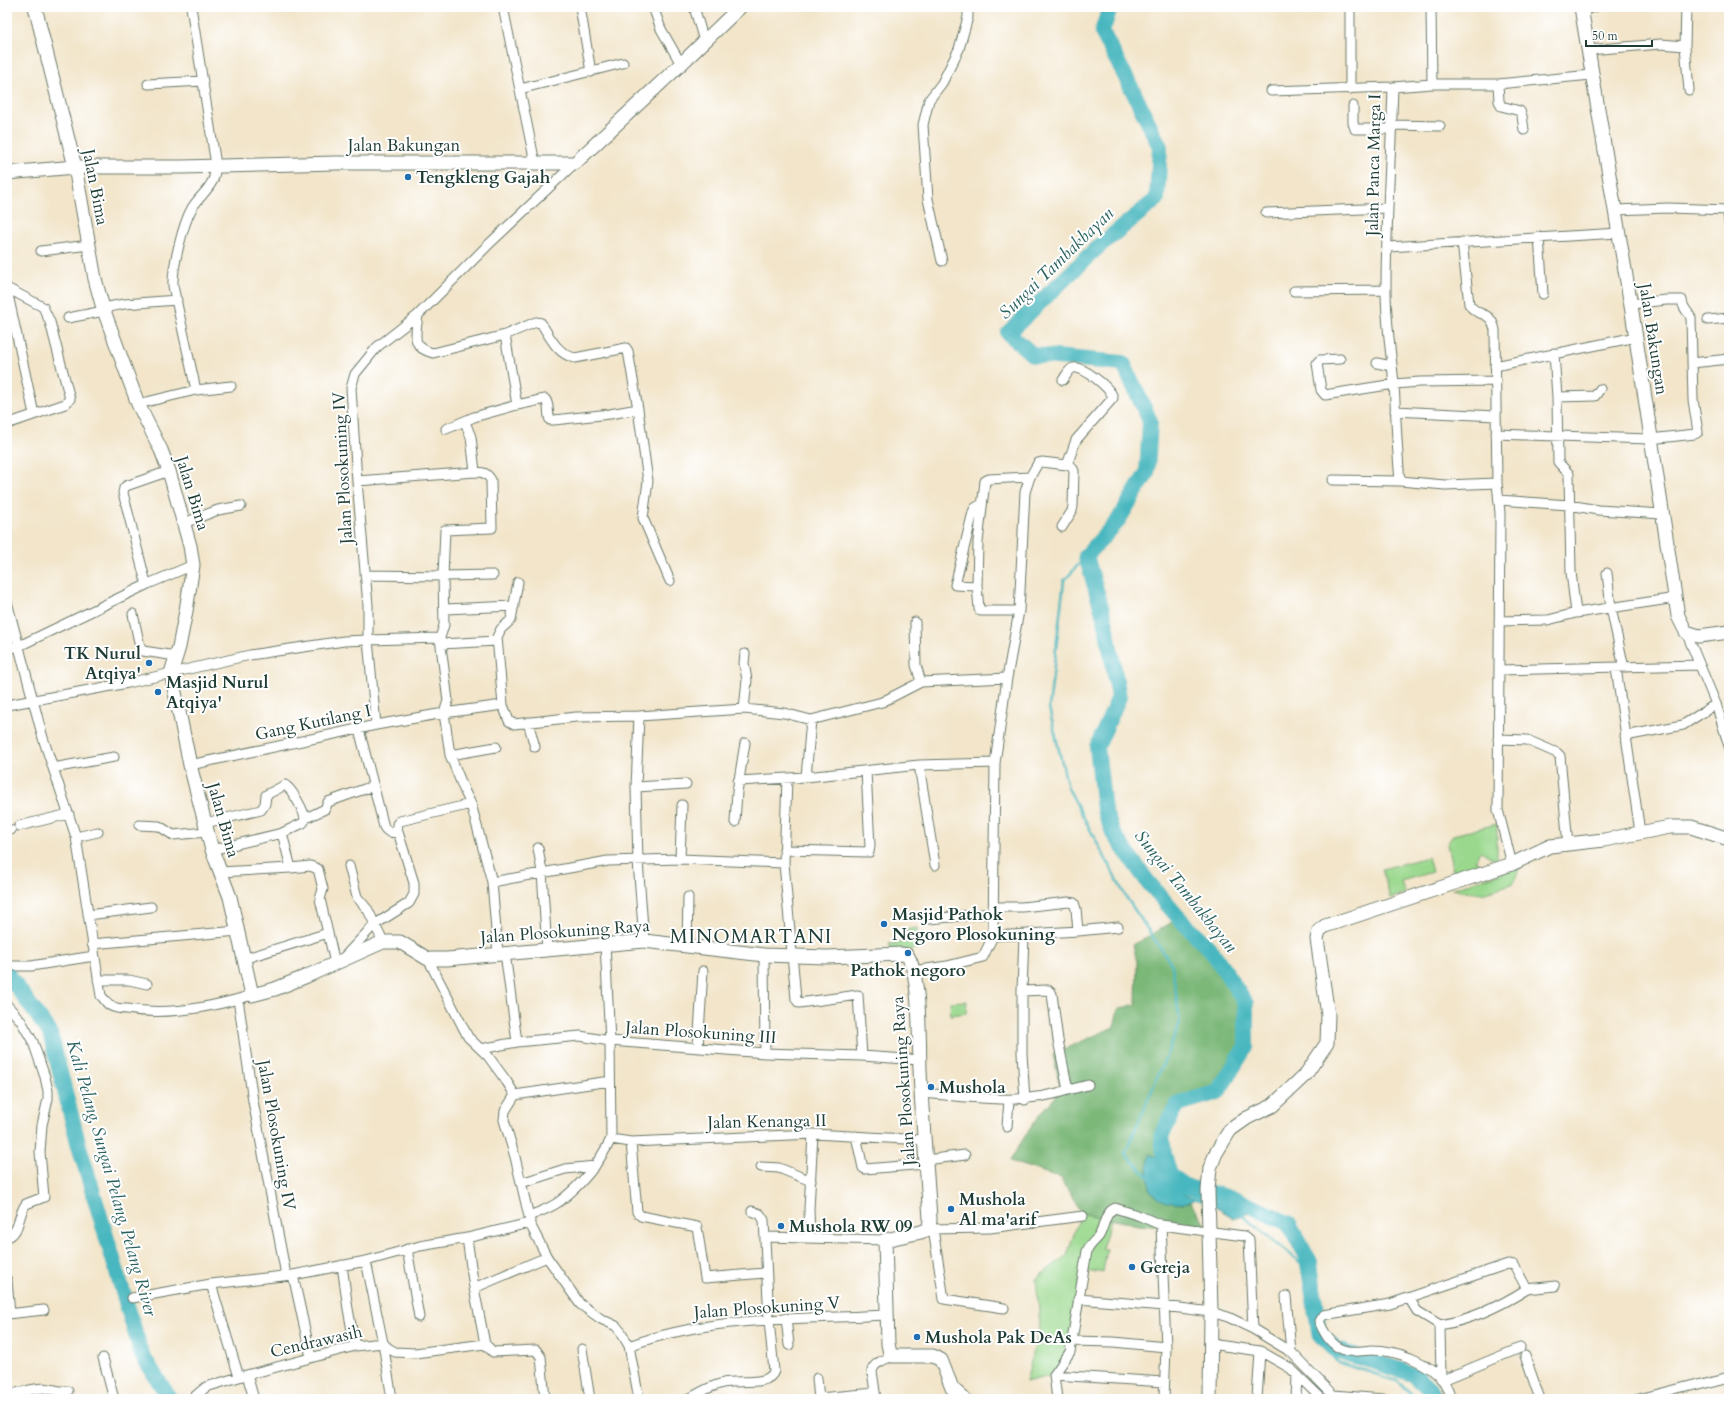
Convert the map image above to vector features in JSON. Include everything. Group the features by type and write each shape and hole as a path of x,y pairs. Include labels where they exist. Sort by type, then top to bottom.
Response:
{"street":[{"name":"Jalan Bima","path":"35,7 75,167 95,279 104,310 138,404 161,450 169,471 190,546 193,565 186,611 171,672 190,764 212,850 230,897 252,995"},
{"path":"191,7 216,165 213,179 193,206 187,218 173,275 176,300 196,390"},
{"path":"503,7 535,163"},
{"path":"580,7 590,72"},
{"path":"653,7 661,29 681,64"},
{"path":"694,7 704,41"},
{"path":"575,163 740,7"},
{"path":"942,261 928,199 924,125 929,100 942,83 958,49 968,17 968,7"},
{"name":"Jalan Panca Marga I","path":"1350,7 1350,89 1393,87 1391,176 1387,208 1388,247 1386,290 1387,328 1394,384 1400,481"},
{"path":"1430,7 1432,84"},
{"path":"1581,9 1595,7"},
{"path":"1686,7 1685,46 1689,90"},
{"name":"Jalan Bakungan","path":"1581,9 1631,304 1650,439 1678,616 1686,632"},
{"path":"1589,50 1661,44 1685,46"},
{"path":"520,90 623,63"},
{"path":"1393,87 1432,84 1498,84 1591,75"},
{"path":"148,84 203,81"},
{"path":"1498,84 1499,101 1501,106 1520,111 1524,130"},
{"path":"1271,91 1350,89"},
{"path":"1353,106 1353,123 1355,129 1440,126"},
{"path":"549,163 556,180"},
{"name":"Jalan Bakungan","path":"7,173 75,167 575,163"},
{"name":"Jalan Plosokuning IV","path":"376,725 368,640 365,575 351,388 355,374 377,347 418,315 575,163"},
{"path":"1266,213 1387,208"},
{"path":"1615,210 1668,208 1728,210 1729,223"},
{"path":"1388,247 1619,233"},
{"path":"1538,237 1542,294"},
{"path":"1462,242 1469,304 1472,310 1487,314 1495,330 1497,483 1499,500 1498,810 1512,864"},
{"path":"41,251 89,245"},
{"path":"7,289 34,414"},
{"path":"7,289 42,307 50,322 70,396 70,399 65,404 7,424"},
{"path":"1294,291 1386,290"},
{"path":"68,318 124,304 176,300"},
{"path":"1496,434 1650,439 1691,436 1698,432 1693,400 1691,318 1682,305 1682,300 1666,300 1631,304"},
{"path":"418,315 416,337 418,346 423,350 433,353 505,335 539,322 556,347 567,356 575,358 626,348 628,351 638,409 648,480 644,518 670,581"},
{"path":"1708,320 1729,318"},
{"path":"505,335 517,405"},
{"path":"1495,366 1636,337"},
{"path":"1554,353 1557,396 1558,462 1570,474 1569,505 1571,572 1576,613"},
{"path":"1340,359 1320,360 1317,363 1321,390 1324,394 1329,395 1394,384 1420,382 1495,381"},
{"path":"1692,363 1729,359"},
{"path":"1377,363 1392,366"},
{"path":"1063,380 1068,371 1077,367 1093,376 1110,390 1113,398 1076,440 1067,465"},
{"path":"138,404 196,390 231,386"},
{"path":"1557,396 1595,396 1600,389"},
{"path":"446,429 474,417 545,399 548,401 550,420 610,414 638,409"},
{"path":"1395,411 1496,416"},
{"path":"465,422 471,438 474,472"},
{"path":"913,971 947,966 983,957 993,936 995,763 1007,678 1019,611 1025,492 1030,477 1038,463 1042,462 1067,465 1072,467 1074,471 1072,511 1062,527"},
{"path":"145,579 123,493 124,488 169,471"},
{"path":"357,481 474,472 483,472 488,475 491,480 492,528 445,530 443,576 445,609 441,641 448,701 444,713 450,755 471,804 492,882 502,954 518,1042"},
{"path":"1019,611 981,611 978,607 978,542 985,481 989,479 1030,477"},
{"path":"1333,480 1400,481 1445,485 1497,483"},
{"path":"1499,500 1569,505 1598,510 1663,514"},
{"path":"977,586 955,585 973,512 975,508 982,504"},
{"path":"184,523 218,510 241,506"},
{"path":"7,648 19,646 148,584 193,565"},
{"path":"1607,573 1620,668 1625,736 1640,832"},
{"path":"365,575 493,575"},
{"path":"518,582 511,620 498,633 497,641 503,705 509,721 514,724 576,717 639,716 744,709 784,713 811,720 882,702 921,682 1007,678"},
{"path":"1499,621 1548,620 1576,613 1676,598"},
{"path":"7,602 9,617 19,646 33,701 76,837 101,996 110,1005 138,1011 170,1012 252,995 307,976 338,962 409,903 414,894 414,883 398,832 397,824 400,821 471,804"},
{"path":"445,609 514,606"},
{"path":"133,614 140,647 144,651 176,656"},
{"path":"915,622 916,665 921,682"},
{"path":"1686,632 1699,636 1729,632"},
{"path":"1686,632 1716,704 1729,746"},
{"path":"7,705 128,683 250,655 344,641 497,641"},
{"path":"744,709 747,680 744,663 745,654"},
{"path":"1499,670 1699,665"},
{"path":"1625,736 1684,725 1716,704"},
{"name":"Gang Kutilang I","path":"190,764 376,725 444,713 503,705"},
{"path":"639,716 636,787 638,860 644,941"},
{"path":"806,777 811,720"},
{"path":"528,722 535,747"},
{"path":"359,729 372,786 384,827 387,831 392,833 398,832"},
{"path":"1498,739 1527,740 1560,756 1568,845"},
{"path":"735,822 738,781 745,743"},
{"path":"450,755 496,747"},
{"path":"53,768 114,757"},
{"path":"738,781 786,779 919,765 995,763"},
{"path":"919,765 935,865"},
{"path":"784,850 869,852 870,846 866,771"},
{"path":"786,779 784,864 791,956 797,1002 799,1003 858,995 862,1056"},
{"path":"636,787 686,784"},
{"path":"139,825 159,826 173,835 206,827 261,810 266,804 266,796 285,785 288,786 297,800 306,818"},
{"path":"212,850 282,833 303,823 306,818 325,809 328,802 372,786"},
{"path":"680,860 682,805"},
{"path":"12,829 69,814"},
{"path":"1210,1399 1211,1312 1208,1190 1210,1168 1216,1153 1230,1130 1247,1118 1272,1106 1306,1074 1327,1043 1328,1015 1317,939 1319,932 1325,926 1512,864 1550,846 1604,840 1670,826 1691,827 1729,839"},
{"path":"76,837 98,832"},
{"path":"282,833 291,868"},
{"path":"538,848 542,872 547,950"},
{"path":"492,882 608,861 680,860 784,864"},
{"path":"220,872 310,866 318,869 323,889 320,899 328,933 338,962"},
{"path":"349,866 357,897 368,910 377,930 428,959 468,1036 481,1049 508,1082 515,1095"},
{"path":"687,946 688,897"},
{"path":"930,919 993,910 1069,902 1074,903 1076,909 1078,931"},
{"path":"88,915 151,907"},
{"path":"993,936 1024,935 1118,927"},
{"path":"338,962 377,930"},
{"path":"92,944 238,931"},
{"path":"244,958 328,933"},
{"path":"1024,935 1022,1053 1025,1100"},
{"name":"Jalan Plosokuning Raya","path":"428,959 447,959 644,941 764,955 827,957 907,955 910,959 913,971 920,1028 924,1140 931,1229"},
{"path":"529,1216 560,1202 587,1176 611,1139 610,1041 605,944"},
{"path":"764,955 765,1053"},
{"path":"7,965 31,966 94,956"},
{"path":"698,1048 703,971"},
{"path":"98,980 129,980 147,984"},
{"path":"1022,991 1048,990 1052,994 1058,1040 1068,1090"},
{"name":"Jalan Plosokuning IV","path":"238,999 253,1101 290,1275 311,1357"},
{"path":"7,1005 21,1021 32,1042 45,1077 48,1099 42,1125 40,1152 44,1197 26,1204 14,1232 11,1236 7,1237"},
{"name":"Jalan Plosokuning III","path":"481,1049 518,1042 580,1036 610,1041 765,1053 862,1056 920,1060"},
{"path":"610,1081 515,1095 505,1111 504,1120 531,1226 547,1257 580,1304 616,1326 629,1346 639,1399"},
{"path":"922,1093 1025,1100 1041,1098 1088,1086"},
{"path":"1007,1127 1009,1100"},
{"path":"810,1238 809,1209 812,1181 813,1134"},
{"name":"Jalan Kenanga II","path":"611,1139 631,1142 813,1134 924,1140"},
{"path":"856,1136 863,1168 866,1169 926,1162 965,1155"},
{"path":"631,1142 636,1212 640,1216 697,1227 705,1278 766,1273"},
{"path":"521,1183 565,1170 594,1166"},
{"path":"762,1167 779,1168 812,1181"},
{"path":"1057,1399 1054,1376 1070,1352 1087,1251 1089,1246 1099,1237 1110,1211 1115,1208 1122,1209 1161,1225 1244,1236 1249,1239 1253,1329"},
{"path":"689,1399 701,1396 723,1383 759,1381 771,1377 774,1371 768,1320 766,1238 763,1217 752,1211"},
{"path":"766,1238 885,1240 931,1229 990,1228 1083,1216"},
{"path":"132,1298 211,1284 290,1275 366,1261 407,1249 467,1238 525,1224 531,1226"},
{"path":"1161,1225 1166,1347 1164,1399"},
{"path":"931,1229 944,1299 1004,1308"},
{"path":"467,1238 474,1288 485,1344 493,1352 536,1350 541,1356 545,1399"},
{"path":"885,1240 886,1315 888,1344 892,1356"},
{"path":"407,1249 419,1317"},
{"path":"474,1288 547,1257"},
{"path":"366,1261 383,1343 392,1399"},
{"path":"1442,1379 1421,1363 1394,1353 1373,1350 1353,1352 1336,1346 1324,1334 1319,1321 1323,1315 1351,1309 1380,1307 1508,1264 1514,1265 1527,1289"},
{"path":"342,1265 355,1346"},
{"path":"7,1280 9,1314 44,1310"},
{"path":"211,1284 243,1376 254,1399"},
{"path":"1408,1298 1416,1311 1440,1324 1458,1321 1504,1302 1527,1289 1555,1286"},
{"path":"1286,1296 1291,1352"},
{"path":"1078,1299 1164,1306 1211,1312 1228,1317 1253,1329 1291,1352 1333,1397 1383,1399"},
{"name":"Jalan Plosokuning V","path":"629,1346 651,1338 703,1326 786,1318 886,1315"},
{"path":"786,1318 789,1345"},
{"path":"1440,1324 1442,1379 1451,1399"},
{"path":"1072,1341 1113,1342 1166,1347"},
{"name":"Cendrawasih","path":"192,1399 206,1387 355,1346 383,1343 395,1352 415,1353 485,1344"},
{"path":"1210,1344 1260,1351 1290,1368 1322,1399"},
{"path":"1442,1379 1520,1348"},
{"path":"582,1349 590,1399"},
{"path":"1258,1399 1260,1351"},
{"path":"817,1378 819,1399 875,1396 872,1371 873,1367 892,1356 933,1356 941,1360 952,1388 964,1399"},
{"path":"1525,1356 1540,1399"},
{"path":"103,1358 114,1399"},
{"path":"1296,1399 1298,1375"},
{"path":"1054,1376 1164,1382"},
{"path":"1639,1399 1729,1376"},
{"path":"7,1395 42,1389 68,1392"}],"green space":[{"path":"1497,824 1497,861 1481,851 1475,861 1491,871 1455,880 1447,844 1453,835"},
{"path":"1428,857 1432,872 1401,881 1405,894 1390,898 1382,869"},
{"path":"1522,866 1512,884 1482,893 1451,889"},
{"path":"1174,921 1207,953 1240,1006 1242,1050 1217,1090 1176,1101 1157,1136 1165,1178 1185,1195 1211,1231 1138,1225 1081,1213 1061,1178 1010,1161 1033,1124 1061,1091 1053,1054 1114,1027 1118,1009 1136,1004 1137,962 1133,945"},
{"path":"917,928 920,948 891,953 889,944 907,942 906,930"},
{"path":"967,1001 966,1013 951,1015 950,1002"},
{"path":"1081,1213 1111,1220 1102,1248 1107,1249 1103,1272 1087,1272 1071,1353 1054,1375 1026,1382 1040,1324 1036,1279 1067,1255"}],"water":[{"path":"1150,1154 1161,1159 1165,1178 1185,1195 1195,1199 1183,1203 1168,1202 1159,1198 1150,1190 1147,1168"},
{"path":"1238,1200 1255,1207 1250,1213 1234,1218 1210,1204"}],"waterway":[{"name":"Sungai Tambakbayan","path":"1110,7 1102,32 1160,147 1157,199 1100,245 1008,333 1033,355 1123,363 1150,421 1147,473 1117,522 1086,556 1105,620 1119,697 1097,747 1104,810 1114,835 1148,882 1179,918 1212,951 1246,1004 1246,1046 1218,1092 1178,1104 1162,1134 1164,1154 1170,1175 1187,1187 1238,1200 1288,1223 1310,1262 1319,1333 1337,1350 1413,1374 1431,1391 1435,1399"},
{"path":"1086,556 1064,581 1049,708 1068,788 1126,897 1172,965 1180,1023 1125,1154 1150,1178"},
{"name":"Kali Pelang, Sungai Pelang, Pelang River","path":"7,973 50,1033 79,1146 142,1355 170,1399"},
{"path":"1192,1198 1205,1201"},
{"path":"1239,1213 1301,1263 1314,1338 1338,1362 1397,1381 1419,1399"}],"place":[{"name":"Tengkleng Gajah","path":"408,177"},
{"name":"TK Nurul Atqiya'","path":"149,663"},
{"name":"Masjid Nurul Atqiya'","path":"158,692"},
{"name":"Masjid Pathok Negoro Plosokuning","path":"884,924"},
{"name":"Pathok negoro","path":"908,953"},
{"name":"Mushola","path":"931,1087"},
{"name":"Mushola Al ma'arif","path":"951,1209"},
{"name":"Mushola RW 09","path":"781,1226"},
{"name":"Gereja","path":"1132,1267"},
{"name":"Mushola Pak DeAs","path":"917,1337"}],"district":[{"name":"MINOMARTANI","path":"751,936"}]}
